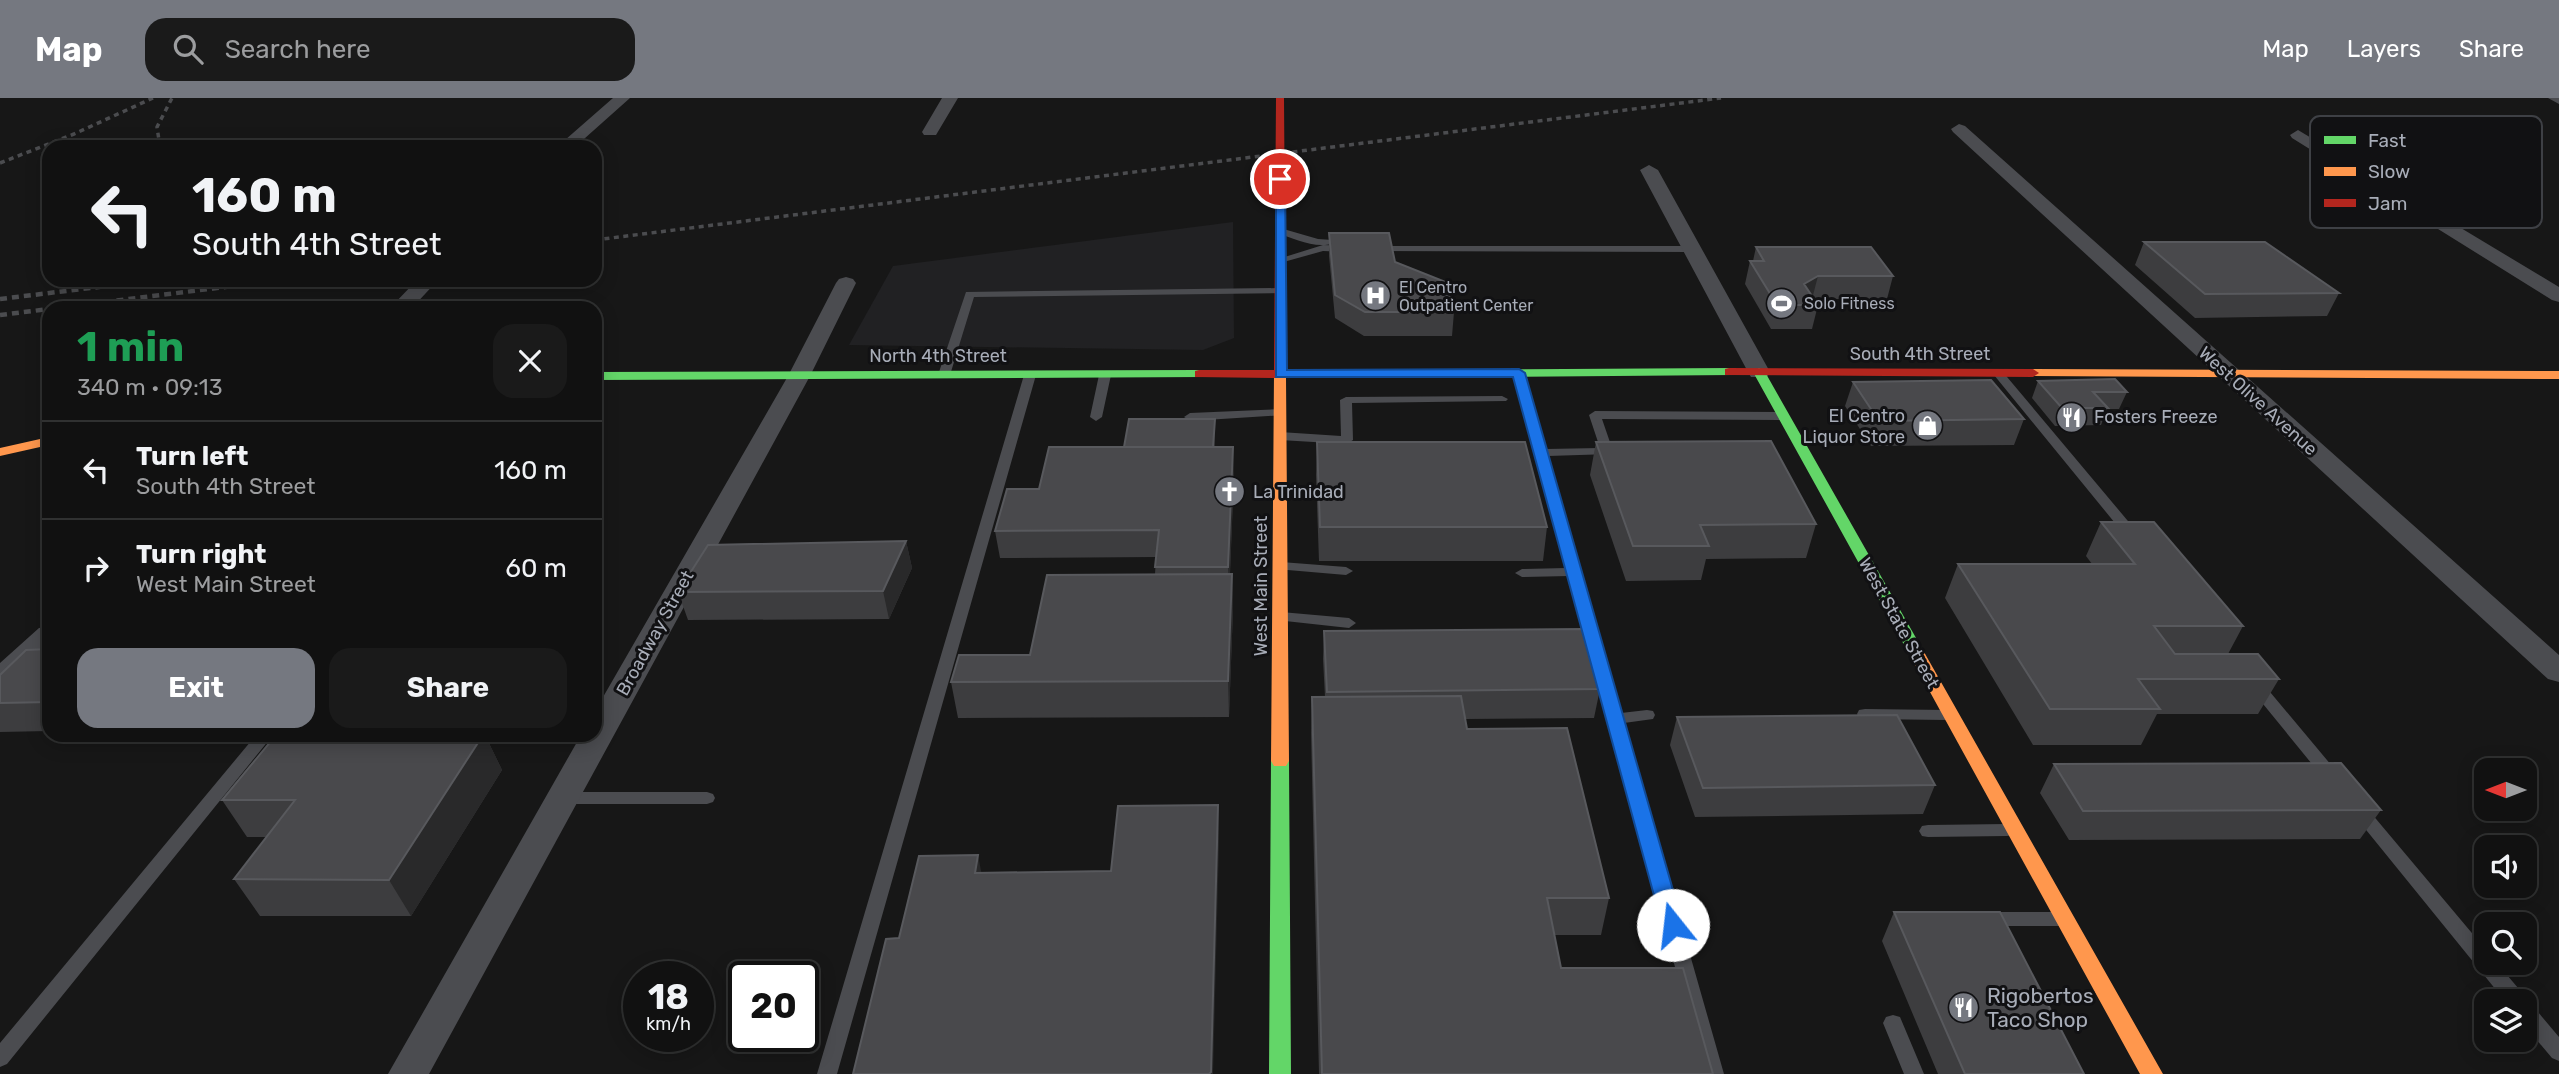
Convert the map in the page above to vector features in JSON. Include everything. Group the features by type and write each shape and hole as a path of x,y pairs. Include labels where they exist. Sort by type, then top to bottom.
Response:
{"main road":[{"name":"West Main Street","path":"1280,98 1280,1074"},
{"name":"South 4th Street","path":"1280,374 1759,372 2559,375"},
{"name":"West State Street","path":"1759,372 2152,1074"},
{"name":"North 4th Street","path":"602,376 1280,374"},
{"path":"0,452 42,443"}],"street":[{"path":"573,140 622,98"},
{"path":"930,131 950,98"},
{"name":"West Olive Avenue","path":"1959,129 2559,672"},
{"path":"2298,135 2310,142"},
{"name":"West State Street","path":"1649,170 1759,372"},
{"path":"2449,228 2559,296"},
{"name":"Broadway Street","path":"602,728 799,376 846,283"},
{"path":"407,301 421,287"},
{"path":"0,680 42,641"},
{"name":"Broadway Street","path":"408,1074 594,742"}],"lane":[{"path":"1280,231 1318,242 1690,246"},
{"path":"1280,260 1323,248 1690,246"},
{"path":"944,375 970,294 1280,290"},
{"path":"1519,373 1714,1074"},
{"path":"1998,373 2146,552"},
{"path":"827,1074 1030,375"},
{"path":"1096,416 1105,375"},
{"path":"1280,436 1348,440 1346,400 1502,399"},
{"path":"1190,417 1280,413"},
{"path":"1541,453 1607,451 1595,415 1783,416"},
{"path":"1280,566 1346,571"},
{"path":"1522,573 1574,572"},
{"path":"1280,617 1349,623"},
{"path":"2242,668 2507,989"},
{"path":"1865,714 1950,715"},
{"path":"1615,719 1647,715"},
{"path":"0,1058 259,742"},
{"path":"563,798 706,798"},
{"path":"1928,831 2014,829"},
{"path":"1975,919 2064,919"},
{"path":"1893,1023 1913,1074"},
{"path":"2537,1025 2559,1052"}],"shaded area":[{"path":"1233,222 1234,338 1203,350 849,345 893,266"}],"building":[{"path":"1329,233 1389,233 1395,262 1448,283 1454,312 1365,312 1335,295"},
{"path":"2144,242 2265,242 2339,293 2205,294"},
{"path":"1756,247 1871,247 1893,276 1818,276 1804,284 1818,305 1777,305 1750,261 1764,261"},
{"path":"2115,379 2127,392 2093,392 2108,408 2062,408 2038,381"},
{"path":"1991,380 2024,419 1879,421 1853,382"},
{"path":"1129,419 1215,419 1213,447 1124,447"},
{"path":"1771,441 1816,524 1700,525 1709,546 1633,546 1596,442"},
{"path":"1317,442 1525,442 1547,527 1320,527"},
{"path":"1049,447 1233,447 1228,567 1155,567 1159,530 995,531 1007,489 1039,489"},
{"path":"2101,522 2154,522 2243,626 2154,626 2175,654 2258,654 2279,679 2138,679 2160,709 2050,709 1958,564 2135,564"},
{"path":"906,541 883,591 678,592 708,545"},
{"path":"1232,574 1228,681 951,682 959,655 1030,655 1047,575"},
{"path":"1582,629 1600,689 1327,692 1324,631"},
{"path":"42,649 42,702 0,703 0,675 26,650"},
{"path":"1461,696 1467,729 1567,728 1609,898 1547,898 1561,968 1683,968 1713,1074 1322,1074 1312,697"},
{"path":"1897,715 1935,785 1703,788 1677,717"},
{"path":"270,742 478,742 389,880 234,879 295,800 222,800"},
{"path":"2341,763 2381,810 2083,811 2054,764"},
{"path":"1218,805 1209,1074 853,1074 886,939 899,938 919,856 978,855 975,873 1111,871 1118,806"},
{"name":"Rigobertos Taco Shop","path":"1894,912 2000,912 2084,1074 1965,1074"}],"railway":[{"path":"59,140 153,98"},
{"path":"159,140 157,127 172,98"},
{"path":"602,239 1721,98"},
{"path":"0,163 42,147"},
{"path":"0,299 99,287"},
{"path":"113,301 225,287"},
{"path":"0,315 42,310"}],"traffic: fast":[{"path":"1390,374 1729,372"},
{"path":"1759,372 1916,652"},
{"path":"602,376 1199,374"},
{"path":"1280,761 1280,1074"}],"traffic: slow":[{"path":"2033,373 2559,375"},
{"path":"1280,761 1280,374 1390,374"},
{"path":"0,452 42,443"},
{"path":"1916,652 2152,1074"}],"traffic: jam":[{"path":"1199,374 1280,374 1280,98"},
{"path":"1729,372 2033,373"}],"place":[{"name":"El Centro Outpatient Center","path":"1376,296"},
{"name":"Solo Fitness","path":"1781,303"},
{"name":"Fosters Freeze","path":"2071,417"},
{"name":"El Centro Liquor Store","path":"1928,426"},
{"name":"La Trinidad","path":"1230,492"},
{"name":"Rigobertos Taco Shop","path":"1964,1008"}],"route":[{"path":"1280,179 1280,374 1519,373 1673,925"}]}
